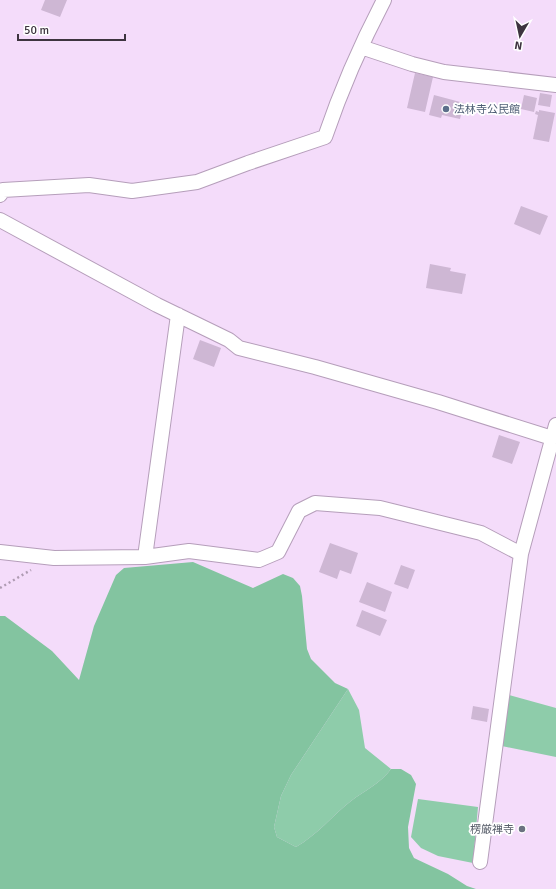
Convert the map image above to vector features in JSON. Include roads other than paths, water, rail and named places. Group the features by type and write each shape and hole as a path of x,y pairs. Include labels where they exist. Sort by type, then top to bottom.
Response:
{"street":[{"path":"0,195 3,190 89,186 132,191 197,182 324,137 361,47 384,0"},
{"path":"361,47 412,64 444,72 556,85"},
{"path":"0,220 228,340 239,348 315,367 438,402 552,438"},
{"path":"145,557 178,315"},
{"path":"480,862 521,554 556,425"},
{"path":"0,552 54,558 145,557 189,551 260,560 278,552 299,511 315,503 380,508 480,533 521,554"}],"place":[{"name":"法林寺公民館","path":"446,109"},
{"name":"楞厳禅寺","path":"522,829"}]}
